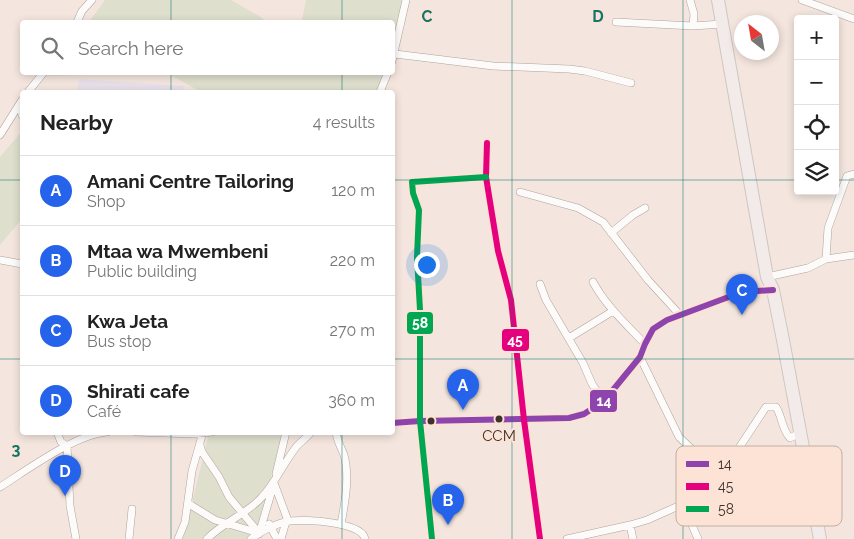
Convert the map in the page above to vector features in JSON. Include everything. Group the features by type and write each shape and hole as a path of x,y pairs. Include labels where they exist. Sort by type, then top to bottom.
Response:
{"highway":[{"path":"718,0 767,277 773,290 802,446"},
{"path":"818,526 820,539"}],"street":[{"path":"78,20 82,11 92,0"},
{"path":"395,53 406,0"},
{"path":"690,0 694,14 693,26"},
{"path":"802,0 854,19"},
{"path":"616,22 693,26 722,24"},
{"path":"395,58 493,66 569,69 585,71 631,83"},
{"path":"30,90 42,75"},
{"path":"381,90 387,75"},
{"path":"0,135 20,104"},
{"path":"487,142 486,177 498,251 511,300 524,420 540,539"},
{"path":"826,259 828,228 847,176 854,174"},
{"path":"432,539 420,421 420,310 417,257 420,210 413,193 412,182 486,177"},
{"path":"520,192 578,208 603,222 648,280 680,315"},
{"path":"611,232 633,214 645,208"},
{"path":"767,277 808,268 826,259 854,255"},
{"path":"0,260 20,264"},
{"path":"593,282 613,311 645,344"},
{"path":"540,284 546,300 583,363 592,384 604,401"},
{"path":"395,423 569,418 584,414 604,401 640,357 653,329 667,320 742,292 773,290"},
{"path":"569,338 613,311"},
{"path":"640,357 679,437 688,446"},
{"path":"740,446 766,407 776,407 780,413 786,434 790,438 800,433"},
{"path":"58,435 60,442 67,446"},
{"path":"0,487 67,446 95,435"},
{"path":"178,539 186,522 192,470 202,435"},
{"path":"258,536 274,483 285,435"},
{"path":"207,539 225,523 242,514 261,498 274,483 297,447 308,435"},
{"path":"337,435 339,446 344,455 346,485 342,524"},
{"path":"200,443 202,452 219,477 229,497 258,536"},
{"path":"67,446 70,506 76,539"},
{"path":"274,483 282,501 287,522 281,539"},
{"path":"189,504 215,520 258,536"},
{"path":"567,539 647,520 676,507"},
{"path":"129,539 132,509"},
{"path":"264,516 277,539"},
{"path":"251,539 270,528 287,522 342,524 359,529 365,535 365,539"},
{"path":"630,525 634,539"},
{"path":"692,526 698,539"}],"shaded area":[{"path":"79,79 184,86 184,90 77,90"}],"green space":[{"path":"105,0 231,0 264,20 90,20"},
{"path":"306,0 406,0 395,41 395,20 302,20"},
{"path":"48,75 83,75 47,76"},
{"path":"171,75 384,75 380,90 197,90"},
{"path":"20,133 20,221 0,245 0,157"},
{"path":"209,435 282,435 256,539 183,539"}],"transit line":[{"name":"45","path":"487,143 486,177 498,251 511,300 524,420 540,539"},
{"name":"58","path":"432,539 420,421 420,310 417,257 419,210 413,193 412,182 486,177"},
{"name":"14","path":"395,423 569,418 584,414 604,401 640,357 653,329 667,320 742,292 773,290"}],"place":[{"name":"Kwa Jeta","path":"742,315"},
{"name":"Amani Centre Tailoring","path":"463,410"},
{"name":"CCM","path":"499,419"},
{"name":"Shirati cafe","path":"65,496"},
{"name":"Mtaa wa Mwembeni","path":"448,525"}]}
